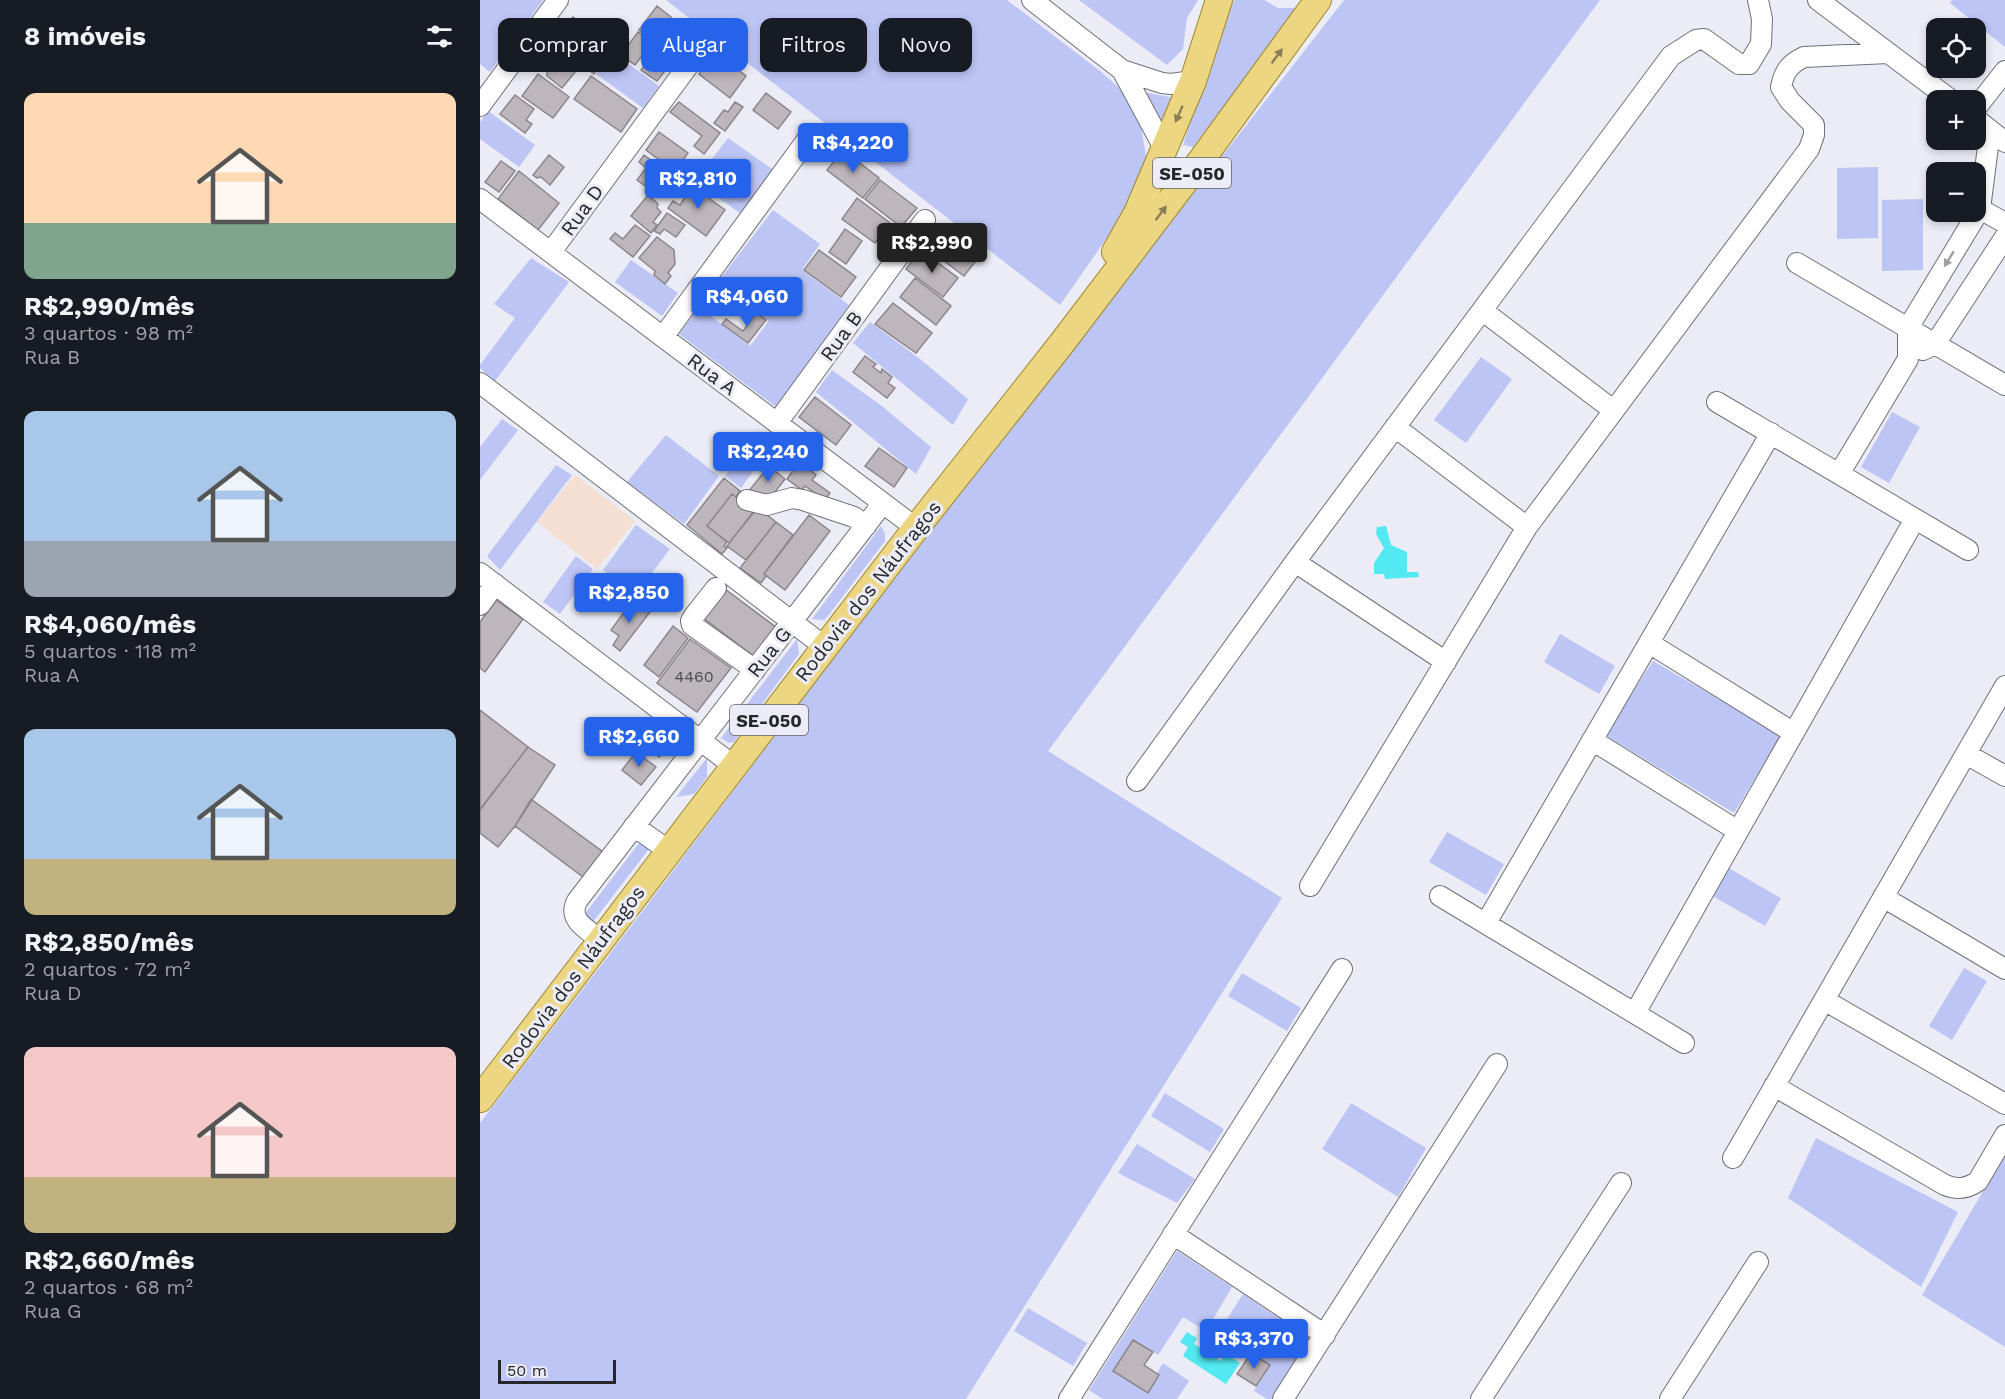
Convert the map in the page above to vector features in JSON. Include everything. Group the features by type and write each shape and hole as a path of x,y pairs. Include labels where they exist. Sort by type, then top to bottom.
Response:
{"main road":[{"name":"SE-050","path":"1062,343 1137,213 1193,81 1218,0"},
{"name":"SE-050","path":"1062,343 1202,159 1318,0"},
{"path":"1164,148 1172,158 1179,161 1192,163 1202,159"},
{"name":"Rodovia dos Náufragos","path":"480,1099 916,528 1062,343"}],"street":[{"path":"480,106 558,0"},
{"path":"1032,0 1122,70 1162,83 1193,81"},
{"path":"1137,781 1295,562 1671,56 1696,40 1704,39 1738,64 1749,64 1761,44 1762,19 1758,0"},
{"path":"1828,3 1888,53 1938,90"},
{"path":"1310,886 1527,527 1809,148 1814,135 1814,125 1790,101 1781,87 1784,75 1792,63 1804,57 1888,53"},
{"path":"1122,70 1164,148"},
{"path":"1986,95 2005,71"},
{"name":"Rua D","path":"551,252 684,72"},
{"path":"1986,162 1990,131"},
{"path":"663,337 809,137"},
{"name":"Rua A","path":"480,199 916,528"},
{"path":"1986,212 2005,223"},
{"name":"Rua B","path":"777,423 925,220"},
{"path":"1908,359 1908,328 1972,222"},
{"path":"1839,474 1908,359 1935,344 2005,237"},
{"path":"1797,263 2005,385"},
{"path":"1483,311 1613,410"},
{"path":"480,383 825,647"},
{"path":"1718,402 1968,550"},
{"path":"1395,427 1527,527"},
{"path":"1486,924 1770,433"},
{"path":"747,500 767,505 792,498 803,500 854,517 866,526"},
{"name":"Rua G","path":"601,940 576,920 574,904 883,503"},
{"path":"1635,1013 1915,519"},
{"path":"1295,562 1446,662"},
{"path":"480,605 488,579 734,766"},
{"path":"716,588 694,616 691,621 692,625 755,670"},
{"path":"1648,643 1794,733"},
{"path":"1732,1158 2005,686"},
{"path":"1592,740 1738,831"},
{"path":"1966,754 2005,776"},
{"path":"634,826 669,851"},
{"path":"1440,896 1684,1043"},
{"path":"1883,897 2005,969"},
{"path":"1078,1396 1173,1234 1342,969"},
{"path":"1824,1000 2005,1104"},
{"path":"1283,1399 1497,1064"},
{"path":"1774,1086 1945,1185 1956,1189 1978,1181 2005,1135"},
{"path":"1481,1399 1621,1183"},
{"path":"1173,1234 1325,1335"},
{"path":"1670,1399 1758,1262"}],"shaded area":[{"path":"480,0 543,0 530,18 498,18 498,61 490,72 480,64"},
{"path":"666,0 1007,0 1100,71 1125,93 1141,126 1146,156 1145,169 1127,209 1060,305 748,63 748,18 689,18"},
{"path":"1079,0 1198,0 1187,18 1183,49 1167,65"},
{"path":"1234,0 1264,0 1278,8 1298,8 1193,147 1183,145 1209,64"},
{"path":"1344,0 1600,0 1048,751 1282,898 966,1399 480,1399 480,1123 908,559"},
{"path":"1952,0 2005,0 2005,47 1986,32 1986,18 1969,18 1950,3"},
{"path":"629,64 659,86 643,108 596,74 597,72 629,72"},
{"path":"1143,92 1175,98 1164,132"},
{"path":"488,111 535,145 519,167 480,139 480,122"},
{"path":"728,138 775,171 744,216 695,181"},
{"path":"1878,167 1878,238 1837,239 1837,168"},
{"path":"1923,199 1923,270 1882,271 1882,200"},
{"path":"773,210 820,244 802,270 849,305 776,407 679,334 699,307 750,346 769,321 717,283"},
{"path":"531,258 569,282 495,381 480,368 480,365 515,318 494,304"},
{"path":"631,260 678,293 662,316 615,282"},
{"path":"870,322 968,399 953,425 853,343"},
{"path":"1481,357 1512,379 1466,443 1434,420"},
{"path":"832,370 883,407 931,447 916,474 816,392"},
{"path":"1892,412 1920,427 1889,483 1861,467"},
{"path":"502,419 518,430 480,480 480,447"},
{"path":"758,431 774,443 741,488 725,476"},
{"path":"666,435 719,476 684,524 627,482"},
{"path":"556,465 572,475 500,570 487,556"},
{"path":"575,475 635,521 597,569 537,522"},
{"path":"636,525 670,549 636,594 603,570"},
{"path":"881,526 885,534 885,541 828,616 824,620 812,619"},
{"path":"1386,526 1391,545 1407,552 1407,572 1418,572 1419,577 1385,579 1384,574 1374,574 1374,563 1384,548 1376,534 1377,527"},
{"path":"576,556 593,569 560,614 543,602"},
{"path":"1560,634 1615,666 1599,694 1544,662"},
{"path":"797,639 799,654 734,742 729,743 721,738"},
{"path":"1653,661 1781,735 1734,813 1605,735"},
{"path":"707,758 707,777 694,794 676,797"},
{"path":"1447,832 1504,864 1486,895 1429,862"},
{"path":"639,843 649,849 593,922 584,915"},
{"path":"1725,866 1781,898 1765,926 1709,894"},
{"path":"1964,968 1987,981 1952,1040 1929,1026"},
{"path":"1242,973 1301,1008 1287,1031 1228,996"},
{"path":"1165,1093 1224,1129 1210,1152 1151,1116"},
{"path":"1351,1103 1426,1148 1398,1197 1322,1149"},
{"path":"1816,1138 1958,1212 1921,1287 1788,1198"},
{"path":"1137,1144 1195,1179 1177,1203 1118,1173"},
{"path":"2005,1154 2005,1347 1922,1295"},
{"path":"1177,1251 1232,1287 1206,1331 1183,1317 1158,1355 1133,1340 1114,1371 1148,1393 1163,1363 1189,1381 1177,1399 1103,1399 1089,1390"},
{"path":"1243,1294 1308,1338 1307,1344 1272,1399 1267,1399 1254,1391 1270,1365 1251,1353 1252,1350 1220,1330"},
{"path":"1028,1308 1087,1343 1073,1366 1014,1331"},
{"path":"1187,1332 1197,1338 1194,1344 1221,1361 1226,1354 1240,1363 1226,1384 1183,1356 1188,1347 1180,1342"}],"building":[{"path":"657,6 671,17 671,18 648,18"},
{"path":"638,32 641,34 641,57 635,65 629,61 629,44"},
{"path":"547,72 575,72 562,88 547,76"},
{"path":"644,72 664,72 657,81"},
{"path":"700,72 741,72 746,76 730,98 699,74"},
{"path":"538,74 569,97 553,118 522,96"},
{"path":"591,76 637,109 621,132 574,99"},
{"path":"766,93 791,112 778,129 753,110"},
{"path":"515,95 534,109 526,120 532,124 525,133 500,114"},
{"path":"679,102 720,133 704,154 694,146 702,136 670,112"},
{"path":"735,102 743,107 725,131 714,123 724,110 728,112"},
{"path":"659,132 688,153 675,171 646,150"},
{"path":"843,150 879,178 863,198 827,170"},
{"path":"549,155 564,167 550,185 541,177 537,178 533,175"},
{"path":"644,155 668,173 661,184 667,189 661,197 637,180 646,168 639,162"},
{"path":"501,161 515,171 499,192 485,182"},
{"path":"519,171 559,203 538,230 498,199"},
{"path":"880,180 917,208 901,227 865,199"},
{"path":"689,184 725,210 706,236 668,208 673,201 680,205 688,193 684,191"},
{"path":"648,195 658,204 657,208 661,212 653,222 657,225 651,233 631,216"},
{"path":"857,198 890,223 875,243 842,219"},
{"path":"667,213 685,225 676,237 664,229 660,234 654,231"},
{"path":"635,225 650,236 633,257 610,239 615,233 623,239"},
{"path":"845,229 862,241 846,264 829,252"},
{"path":"943,229 979,257 964,276 927,248"},
{"path":"657,237 674,250 675,264 668,273 671,276 665,284 654,275 655,271 639,258"},
{"path":"819,250 856,277 841,297 804,270"},
{"path":"921,250 958,278 943,297 906,269"},
{"path":"915,278 951,306 936,325 900,297"},
{"path":"893,303 932,333 916,353 875,324"},
{"path":"756,313 766,320 748,343 722,324 726,319 743,331"},
{"path":"865,356 876,364 873,367 881,373 882,369 892,377 888,383 895,388 887,398 853,372"},
{"path":"815,397 851,425 836,445 799,417"},
{"path":"879,448 907,468 894,487 865,466"},
{"path":"799,462 816,475 812,480 830,493 825,500 805,486 802,490 787,479"},
{"path":"769,466 785,479 771,497 748,492"},
{"path":"724,478 740,491 736,497 732,494 707,526 727,542 724,546 727,548 722,554 687,525"},
{"path":"732,494 754,512 729,543 707,526"},
{"path":"757,507 776,522 746,560 727,546"},
{"path":"809,515 830,531 785,590 764,574"},
{"path":"776,522 793,535 764,574 766,576 761,583 740,568"},
{"path":"725,589 777,628 755,657 703,618"},
{"path":"496,600 523,619 485,672 480,668 480,622"},
{"path":"633,600 650,612 620,651 613,645 619,636 611,630"},
{"path":"673,626 688,638 659,677 644,665"},
{"path":"690,639 731,668 697,712 657,683"},
{"path":"480,710 528,747 481,808 480,808"},
{"path":"654,722 674,738 659,757 638,740"},
{"path":"528,747 555,765 515,826 498,847 480,833 480,810"},
{"path":"636,752 656,767 641,785 622,770"},
{"path":"531,799 603,852 583,877 515,826"},
{"path":"1133,1340 1153,1352 1144,1365 1159,1375 1148,1393 1113,1371"},
{"path":"1251,1353 1270,1365 1256,1386 1237,1374"}]}
